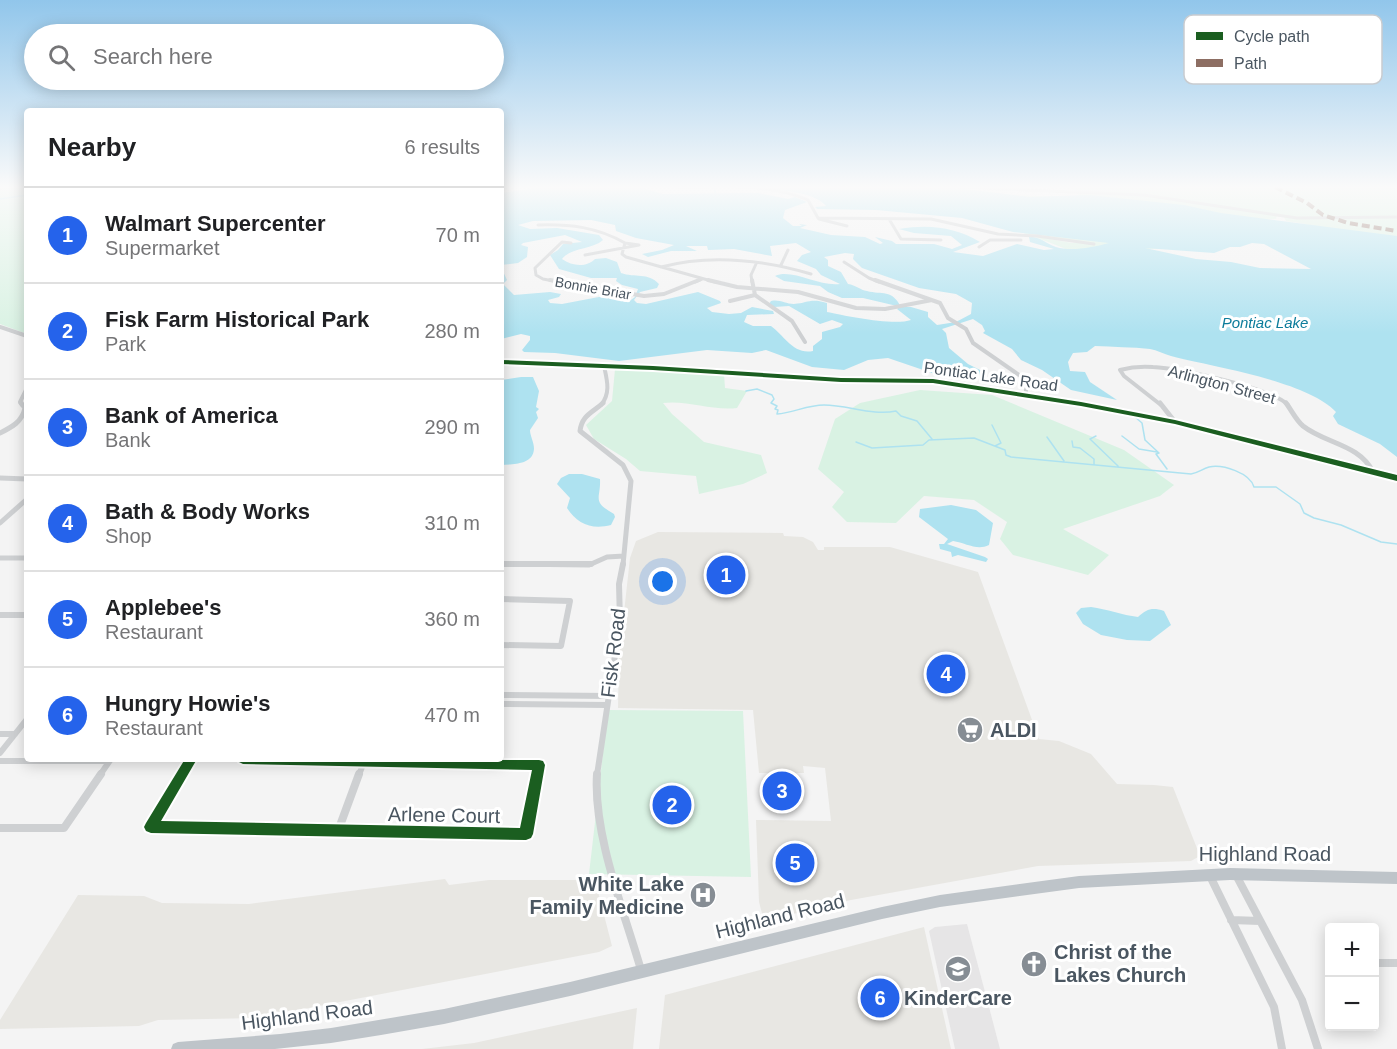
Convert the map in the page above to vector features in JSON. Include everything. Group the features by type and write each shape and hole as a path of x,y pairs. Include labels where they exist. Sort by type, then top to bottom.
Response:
{"highway":[{"name":"Highland Road","path":"178,1049 287,1041 379,1029 501,1006 940,901 1062,883 1209,874 1397,878"}],"street":[{"path":"585,255 639,245 625,243 611,236"},
{"path":"899,236 901,239 941,240"},
{"path":"1000,236 1004,240"},
{"path":"1036,236 1094,244"},
{"path":"979,247 990,240 1021,240"},
{"name":"Bonnie Briar","path":"571,243 562,242 549,252 535,268 536,275 543,279 637,295 664,294 702,279"},
{"path":"625,243 622,254 626,257 755,293 798,292 856,308 895,307 932,300"},
{"path":"781,265 789,250"},
{"path":"659,268 697,262 756,264 781,265 811,274"},
{"path":"844,262 851,269 869,278 943,305 948,318 966,329 973,343 1022,377 1026,385 1026,395"},
{"path":"756,264 751,272 755,293 792,321 805,342"},
{"path":"730,302 755,293"},
{"path":"0,327 24,335"},
{"name":"Pontiac Lake Road","path":"504,362 841,380 924,381 1026,395 1175,422 1397,478"},
{"name":"Fisk Road","path":"604,366 609,384 608,396 600,406 586,415 580,426 583,435 619,460 630,475 624,556 619,584 620,622 596,776 597,808 603,838 642,972"},
{"name":"Arlington Street","path":"1175,422 1159,402 1121,374 1120,370 1132,366 1161,367 1203,376 1282,400 1288,404 1301,425 1352,451 1371,467 1373,472"},
{"path":"0,433 17,423 24,415"},
{"path":"0,478 24,479"},
{"path":"0,523 24,502"},
{"path":"504,564 589,565 607,557 624,556"},
{"path":"0,558 24,558"},
{"path":"504,599 570,601 561,646 504,645"},
{"path":"0,615 24,615"},
{"path":"504,695 609,696"},
{"path":"527,704 530,695"},
{"path":"504,704 607,705"},
{"path":"0,753 24,723"},
{"path":"0,734 15,734"},
{"path":"0,761 24,761"},
{"path":"0,828 64,828 109,762"},
{"name":"Arlene Court","path":"188,762 151,827 526,834 539,765 434,762"},
{"path":"338,831 363,762"},
{"path":"1209,874 1274,1007 1282,1049"},
{"path":"1235,874 1302,1000 1318,1049"},
{"path":"1231,920 1260,921"},
{"path":"1379,963 1397,963"}],"shaded area":[{"path":"658,532 783,533 784,536 803,537 813,542 818,550 824,550 824,547 890,547 978,572 1039,739 1059,741 1091,754 1117,784 1173,787 1200,856 1191,861 1038,866 851,900 764,921 759,902 756,820 831,821 825,768 803,766 804,773 759,773 753,710 618,708 619,658 630,558 636,541"},
{"path":"445,879 449,885 489,880 595,880 612,946 599,952 257,1018 158,1020 139,1026 0,1029 0,1020 78,895 144,896 162,903 249,904"},
{"name":"KinderCare","path":"967,924 1000,1049 955,1049 929,931 935,927"},
{"path":"924,927 951,1049 659,1049 665,995"},
{"path":"637,1008 633,1049 422,1049 474,1043"}],"green space":[{"path":"0,236 24,236 24,333 0,324"},
{"path":"1033,236 1072,243 1092,243 1039,236 1195,236 1213,249 1066,249"},
{"path":"1335,236 1397,236 1397,262"},
{"path":"615,369 724,374 725,388 747,391 737,408 663,403 704,442 761,455 767,473 743,484 699,494 696,476 640,471 626,459 594,439 586,425 612,401"},
{"path":"920,390 992,395 1124,450 1174,485 1160,496 1063,529 1109,555 1088,575 1013,555 1000,539 1007,522 974,500 924,496 896,523 847,522 832,507 844,492 818,469 835,419 860,403"},
{"path":"608,710 743,711 751,877 589,874"}],"water":[{"name":"Pontiac Lake","path":"504,236 560,236 523,243 521,245 528,247 527,257 518,263 504,265"},
{"name":"Pontiac Lake","path":"567,236 600,236 603,240 593,246 571,252 562,259 579,265 606,258 617,262 621,273 650,278 659,284 657,288 640,292 634,300 637,303 646,304 698,292 720,301 721,303 707,308 712,312 741,313 752,307 773,311 774,314 747,315 744,322 753,326 771,326 794,347 813,351 813,346 822,339 822,332 843,324 832,320 820,324 789,306 774,307 769,304 771,301 794,304 817,301 827,303 827,312 835,314 893,322 911,320 897,309 899,307 897,306 863,298 842,298 820,286 784,281 775,276 789,274 823,283 840,284 821,275 816,269 797,261 802,255 811,252 796,243 770,246 772,256 734,249 708,250 707,246 686,246 697,251 671,251 648,257 642,254 674,245 630,236 847,236 865,237 880,244 883,243 875,237 896,244 934,244 952,249 962,245 950,236 968,236 980,242 953,252 983,256 1017,244 1044,250 1054,249 1030,242 1029,237 1068,249 1109,243 1048,236 1397,236 1397,457 1380,444 1338,424 1333,416 1336,412 1323,401 1304,392 1259,376 1153,350 1095,346 1087,352 1073,353 1068,362 1070,371 1085,372 1090,382 1117,400 1071,390 1042,370 1021,360 1012,349 983,333 985,331 982,325 973,319 942,329 946,333 949,348 968,364 984,372 977,376 935,374 888,358 868,360 844,370 812,367 766,350 752,353 707,350 619,361 555,353 524,352 522,350 530,340 530,336 521,334 504,338 504,285 514,295 550,292 561,294 559,297 548,300 550,303 562,304 604,296 628,302 635,297 638,289 622,285 616,281 617,278 591,278 559,269 550,255 563,244 582,242","holes":["1252,243 1264,244 1311,269 1260,268 1231,262 1196,259 1145,248 1214,253","845,253 854,254 853,259 862,268 919,288 956,294 972,303 971,314 956,322 937,325 928,317 928,312 911,307 901,307 898,301 890,295 848,284 841,272 828,266 828,260 824,257"]},
{"path":"533,377 539,391 536,407 539,409 536,412 538,418 530,430 533,454 526,461 516,464 504,465 504,380"},
{"path":"569,474 582,474 600,479 600,502 615,517 611,525 591,526 580,522 571,514 567,508 570,498 557,484 561,478"},
{"path":"951,505 976,510 993,523 989,545 985,547 953,541 947,544 985,557 988,559 986,562 958,555 952,557 951,552 940,549 939,544 944,544 948,539 919,517 920,509"},
{"path":"1091,607 1138,617 1153,609 1160,610 1164,611 1171,625 1150,641 1127,640 1101,635 1083,624 1076,613 1081,608"}],"waterway":[{"path":"746,391 757,389 772,395 774,399 771,403 777,406 775,409 778,410 777,414 824,405 878,412 896,411 901,416 917,421 932,439"},
{"path":"1135,417 1142,423 1145,440 1159,453 1156,454 1167,469"},
{"path":"992,425 1001,443 995,446"},
{"path":"1096,436 1090,439 1118,466"},
{"path":"1122,436 1139,449 1157,452"},
{"path":"1047,437 1064,461"},
{"path":"856,442 872,448 923,445 929,440 974,438 1005,450 1006,455 1011,457 1191,474 1209,467 1221,467 1242,474 1254,487 1276,487 1300,504 1304,513 1314,518 1341,525 1381,542 1397,544"},
{"path":"1072,441 1073,447 1080,448 1094,459 1094,464"}],"cycle path":[{"path":"504,362 653,368 841,380 933,381 1081,404 1175,422 1397,478"},
{"path":"189,762 151,827 526,834 539,765 391,762"}],"place":[{"name":"Walmart Supercenter","path":"726,575"},
{"name":"Bath & Body Works","path":"946,674"},
{"name":"ALDI","path":"970,730"},
{"name":"Bank of America","path":"782,791"},
{"name":"Fisk Farm Historical Park","path":"672,805"},
{"name":"Applebee's","path":"795,863"},
{"name":"White Lake Family Medicine","path":"703,895"},
{"name":"Christ of the Lakes Church","path":"1034,964"},
{"name":"KinderCare","path":"958,969"},
{"name":"Hungry Howie's","path":"880,998"}]}
